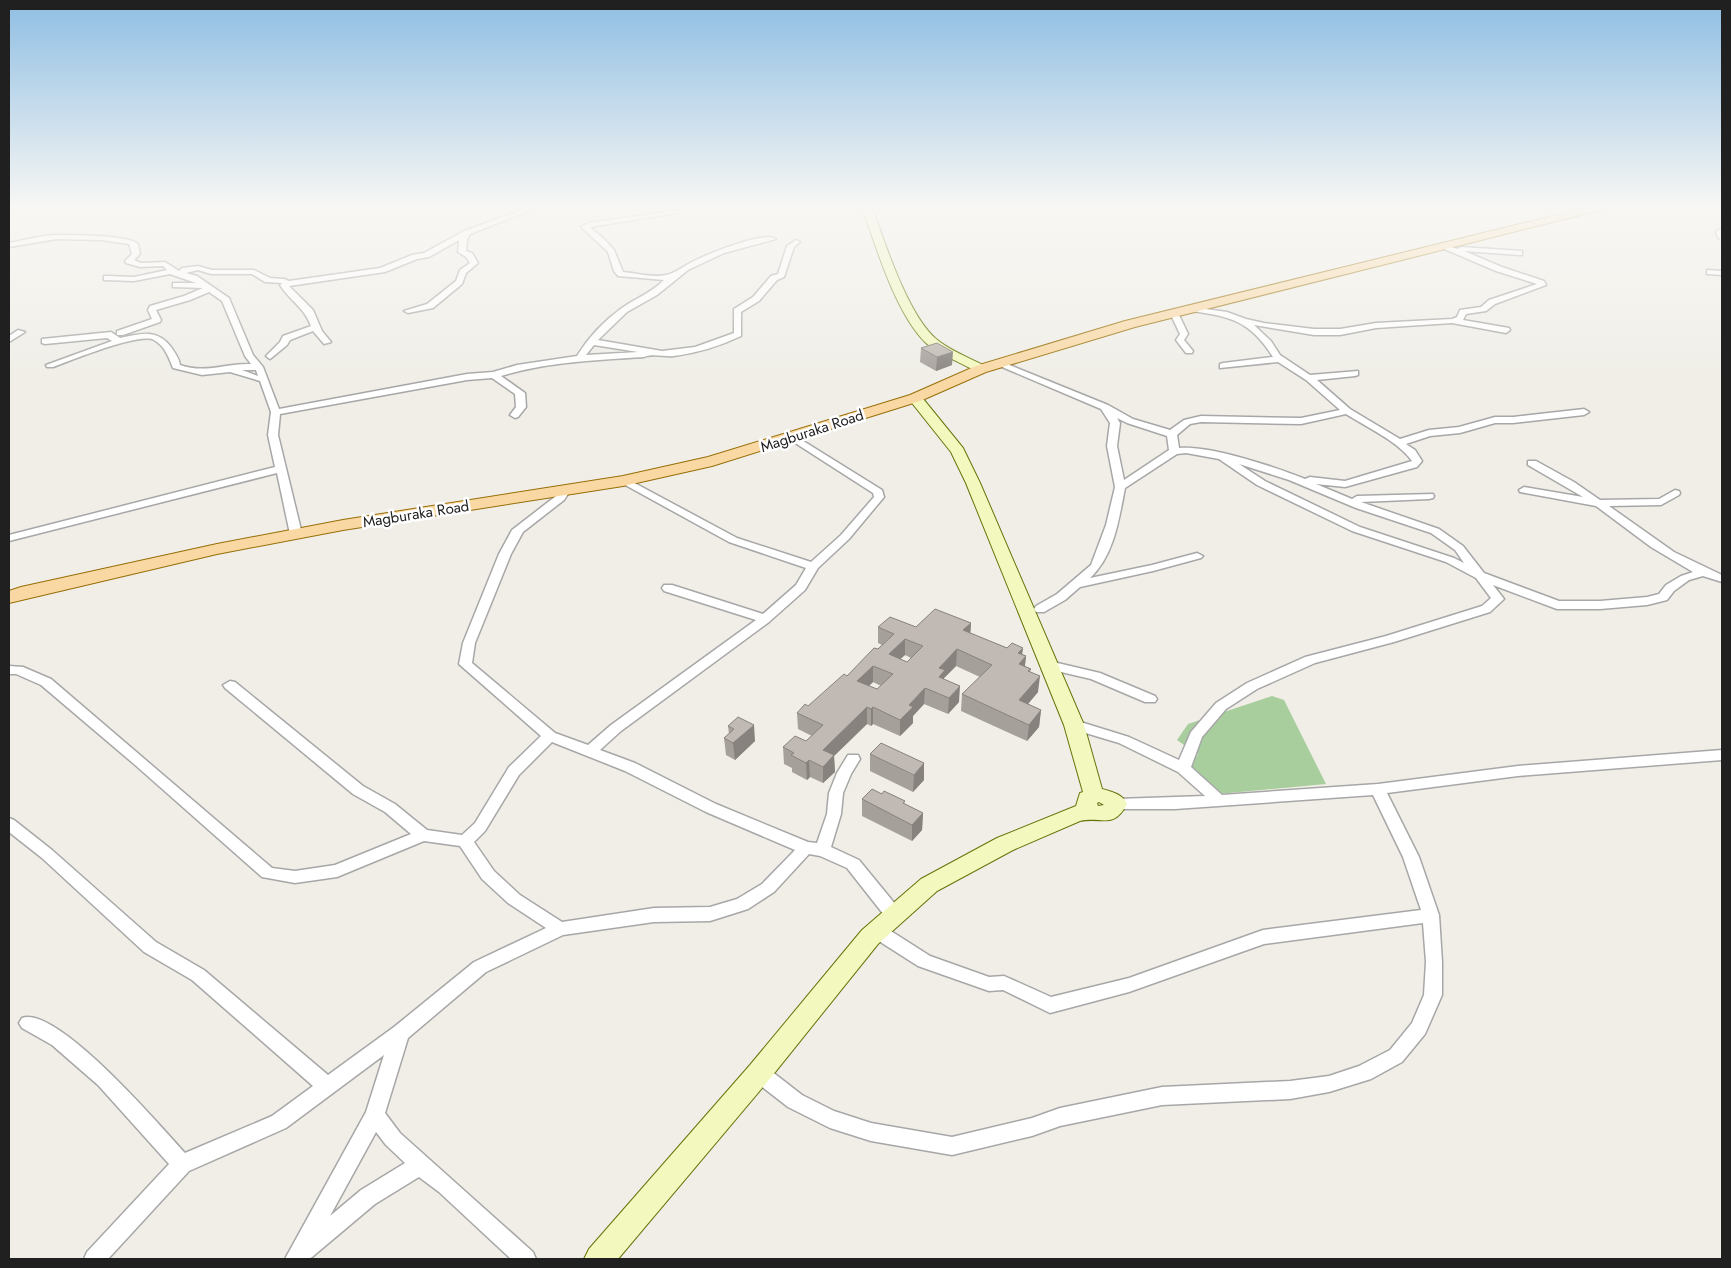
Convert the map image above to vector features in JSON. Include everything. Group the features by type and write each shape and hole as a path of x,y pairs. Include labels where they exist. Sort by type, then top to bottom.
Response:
{"main road":[{"name":"Magburaka Road","path":"9,598 173,558 296,534 343,525 565,492 712,461 915,398 981,369 1080,338 1192,308 1371,266"}],"street":[{"path":"167,266 172,271 194,278 226,300 249,356 259,367 276,412 273,435 296,534"},
{"path":"286,284 382,270 392,266"},
{"path":"408,311 430,306 458,282 463,272 470,266"},
{"path":"618,266 618,271 621,274 665,281"},
{"path":"580,358 625,309 651,295 665,281 692,266"},
{"path":"276,412 312,408 468,377 494,375 517,368 580,358 656,354 688,350 725,341 738,334 737,311 756,299 774,278 781,275 784,266"},
{"path":"889,266 915,324 932,342 981,369"},
{"path":"1452,322 1460,319 1463,312 1482,309 1492,302 1542,285 1541,283 1492,266"},
{"path":"150,283 183,275 185,270 198,268 211,272 254,272 268,280 281,280 286,284 284,285 290,294 310,312 316,327 327,342"},
{"path":"107,278 134,279 172,271"},
{"path":"1710,272 1722,273"},
{"path":"176,285 205,287"},
{"path":"46,345 90,336 127,332 157,320 152,310 153,308 187,298 205,287"},
{"path":"1192,308 1227,314 1244,321 1290,330 1325,333 1361,330 1376,326 1452,322 1506,330"},
{"path":"1174,313 1184,334 1180,340 1189,351"},
{"path":"1244,321 1268,343 1278,358 1309,378 1347,411 1399,443 1411,452 1417,461 1413,465 1345,484 1293,478"},
{"path":"270,356 284,343 286,338 316,327"},
{"path":"9,340 21,332"},
{"path":"49,363 62,361 119,341 124,339 127,332"},
{"path":"111,334 111,337 119,341 152,335 163,341 176,359 176,366 187,371 200,373 243,367 259,367"},
{"path":"593,342 620,344 656,354"},
{"path":"1223,366 1278,358"},
{"path":"999,364 1105,407 1130,421 1172,434"},
{"path":"231,370 243,371 252,378 264,379"},
{"path":"1309,378 1355,373"},
{"path":"494,375 520,393 521,407 515,415"},
{"path":"915,398 958,451 973,483 1074,725 1092,803"},
{"path":"1040,609 1061,597 1096,566 1112,525 1120,487 1112,446 1115,423 1105,407"},
{"path":"1172,434 1187,422 1201,420 1300,420 1347,411"},
{"path":"1399,443 1428,434 1460,430 1495,420 1513,420 1584,412"},
{"path":"1172,434 1174,451"},
{"path":"590,751 616,728 765,619 801,586 813,566 845,537 879,497 878,492 792,437"},
{"path":"1120,487 1174,451 1186,450 1249,463 1293,478 1360,506 1435,531 1459,548 1498,599 1486,609 1390,639 1310,660 1252,686 1221,706 1196,735 1183,768"},
{"path":"1222,457 1261,483 1356,529 1450,560 1479,575 1557,605 1600,605 1647,601 1663,597 1670,588 1685,578 1703,572"},
{"path":"1532,463 1582,491 1640,536 1684,564 1722,579"},
{"path":"9,538 282,468"},
{"path":"623,481 733,540 813,566"},
{"path":"1524,490 1596,503 1661,502 1675,493"},
{"path":"565,492 560,498 518,530 505,554 469,643 465,664 550,736 630,767 711,808 853,864 886,923 924,961 989,984 1004,983 1050,1005 1129,985 1263,937 1431,915"},
{"path":"1330,493 1346,498 1374,500 1429,496"},
{"path":"1076,584 1197,556"},
{"path":"1096,566 1112,577"},
{"path":"668,588 765,619"},
{"path":"1049,665 1095,676 1150,698"},
{"path":"9,670 18,670 46,682 139,760 268,873 295,877 337,871 422,835 465,841 488,875 514,899 560,929"},
{"path":"230,685 358,790 390,808 422,835"},
{"path":"1074,725 1124,740 1183,768 1218,800"},
{"path":"465,841 480,827 514,770 550,736"},
{"path":"600,1259 886,923 929,884 1005,844 1076,814 1104,796 1117,804 1175,804 1378,789 1518,771 1722,755"},
{"path":"94,1259 182,1164 279,1122 400,1033 480,967 560,929 654,915 710,914 742,904 768,888 814,849 834,814 836,794 844,773 853,759"},
{"path":"759,1073 795,1102 830,1119 872,1132 952,1146 1032,1127 1060,1117 1162,1096 1290,1090 1328,1084 1364,1073 1396,1056 1419,1028 1434,995 1431,915 1411,857 1378,789"},
{"path":"11,829 47,854 150,948 198,975 327,1086"},
{"path":"28,1023 58,1039 105,1079 182,1164"},
{"path":"296,1259 374,1115 400,1033"},
{"path":"374,1115 393,1139 420,1165 446,1185 526,1259"},
{"path":"296,1259 330,1227 368,1197 420,1165"}],"green space":[{"path":"1272,696 1284,700 1326,784 1218,794 1187,764 1198,755 1177,740 1188,724"}],"building":[{"path":"937,343 953,352 937,357 921,348"},
{"path":"935,609 971,623 963,630 1007,648 1012,643 1023,648 1018,653 1026,656 1019,664 1031,669 1028,671 1040,676 1019,700 1041,710 1029,725 962,694 992,665 957,649 939,668 945,670 939,677 960,686 949,698 925,688 909,705 913,707 900,720 873,707 871,709 867,707 823,750 834,755 823,767 809,760 806,763 791,755 794,753 783,747 795,736 806,741 823,725 797,713 805,704 808,706 844,674 847,676 874,648 878,649 894,634 878,627 890,617 916,627","holes":["905,639 923,646 907,662 889,654","873,666 893,674 877,689 857,681"]},
{"path":"738,717 754,725 733,743 724,738 734,729 728,726"},
{"path":"881,743 924,763 914,775 870,754"},
{"path":"872,789 882,794 884,791 905,801 903,803 923,813 912,825 862,799"}]}
